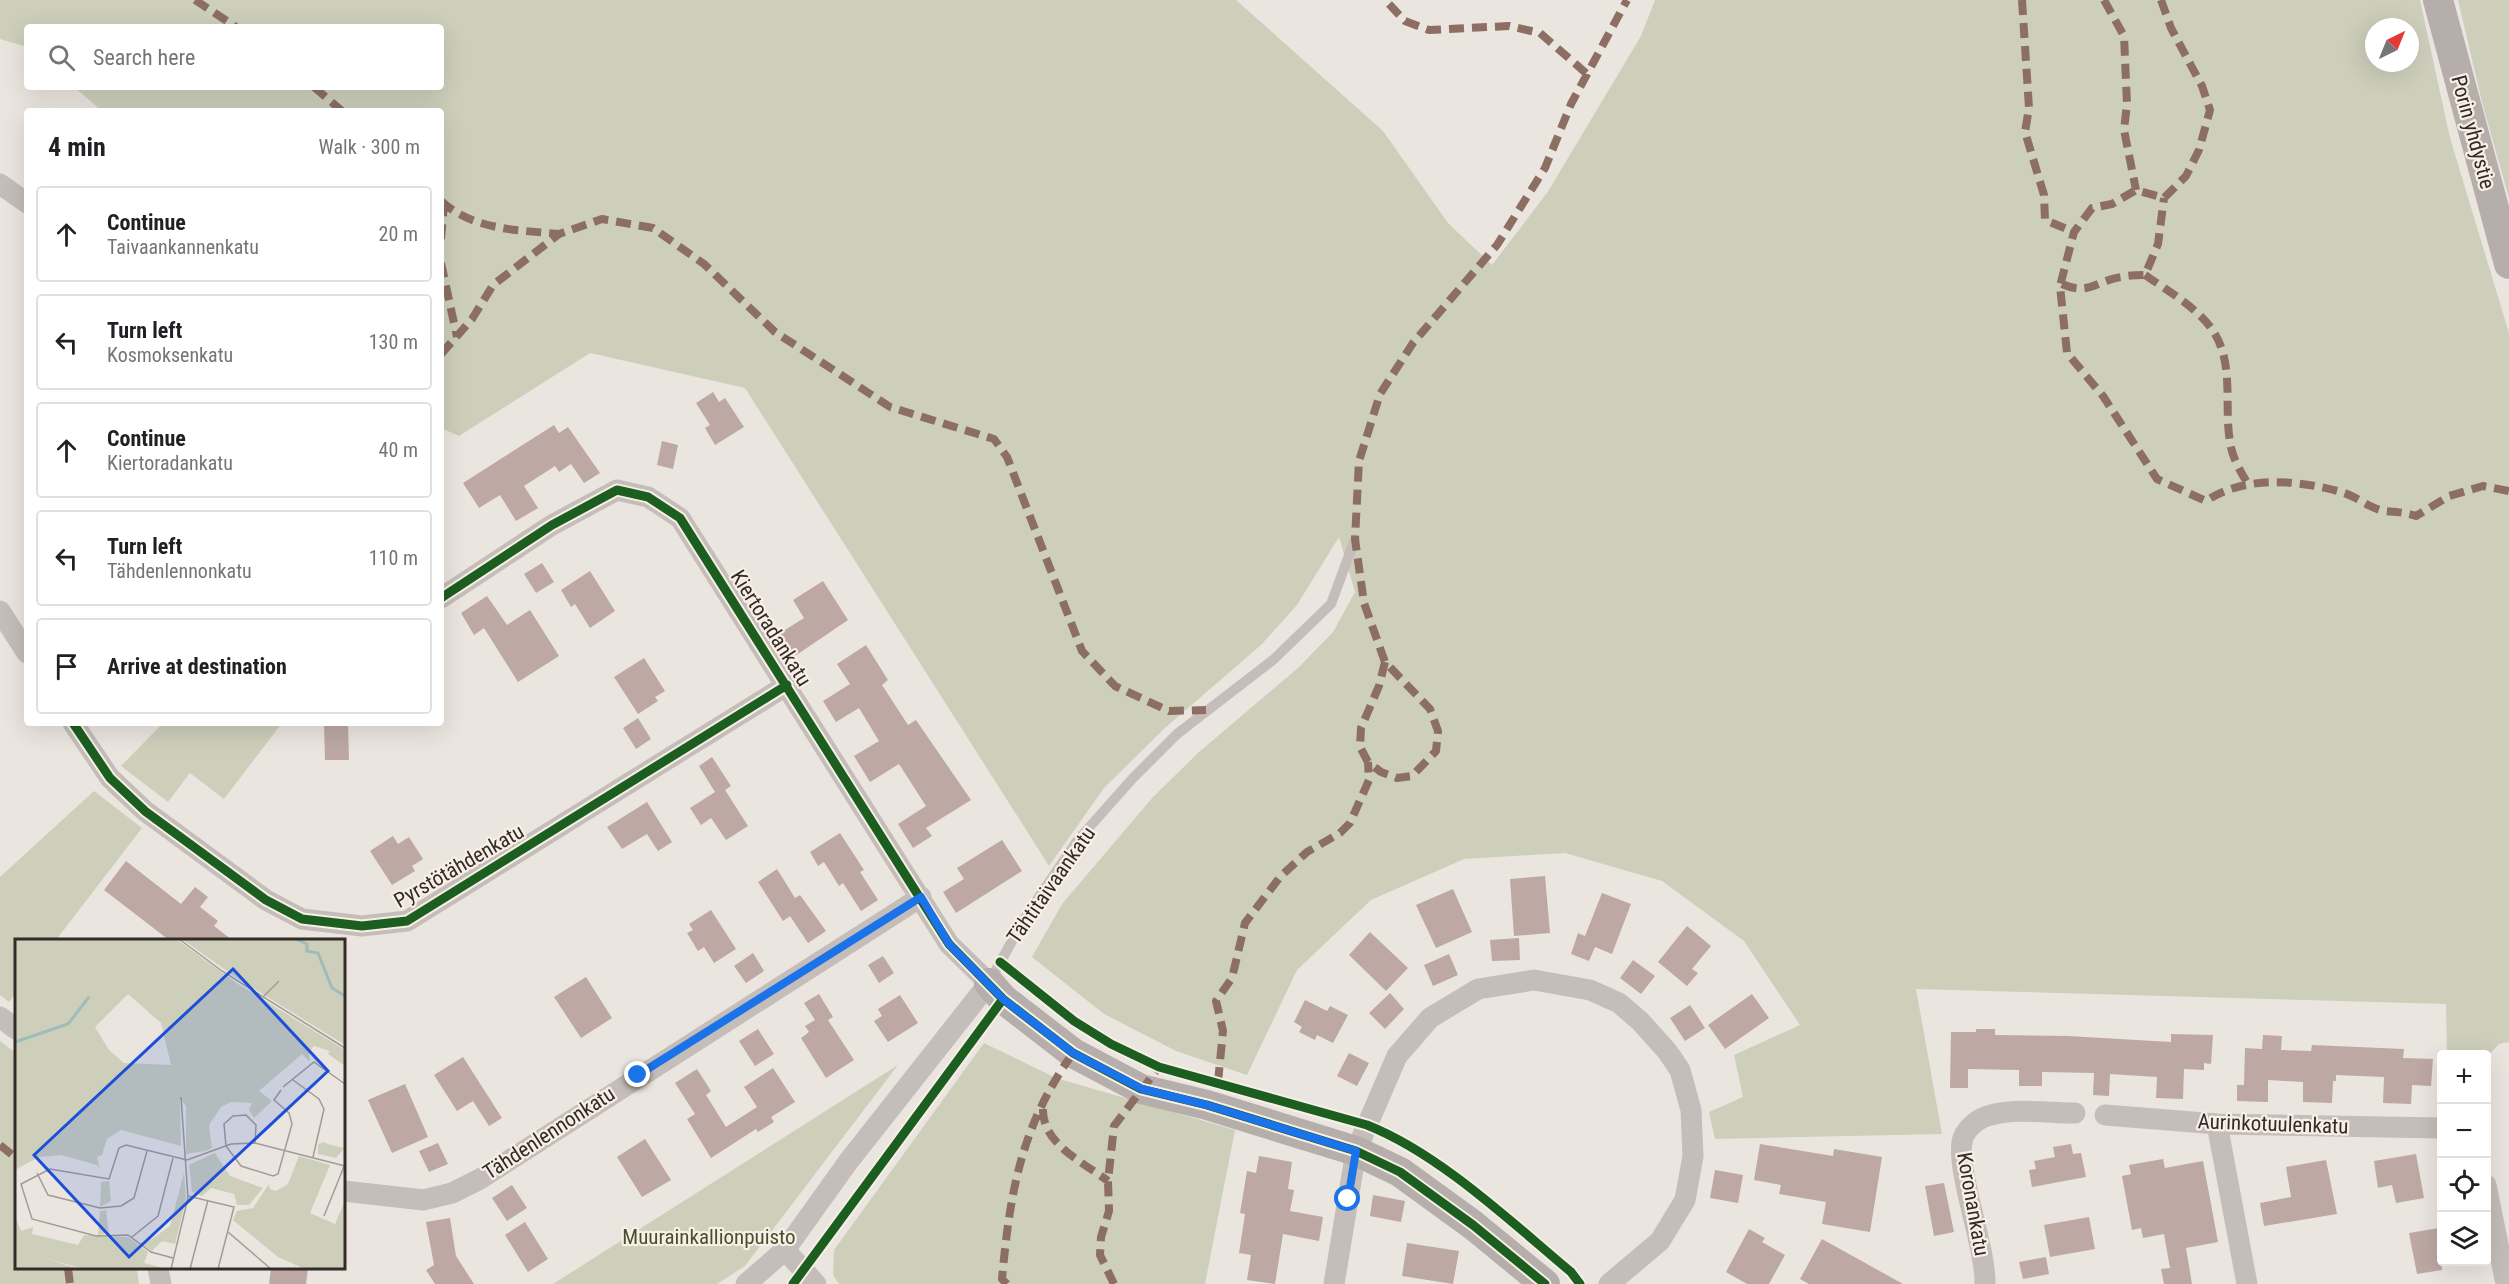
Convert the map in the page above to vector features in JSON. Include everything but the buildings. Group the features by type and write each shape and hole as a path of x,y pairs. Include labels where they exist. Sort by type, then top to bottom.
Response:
{"street":[{"name":"Porin yhdystie","path":"2438,0 2509,264"},
{"path":"0,184 24,201"},
{"name":"Kiertoradankatu","path":"444,596 552,525 617,490 648,497 680,518 949,944 989,983"},
{"path":"0,611 24,647"},
{"name":"Pyrstötähdenkatu","path":"76,726 110,778 145,811 257,894 302,919 362,926 407,921 787,685"},
{"name":"Tähdenlennonkatu","path":"345,1191 423,1200 452,1193 480,1179 921,897"},
{"path":"1334,1284 1356,1151 1397,1056 1430,1018 1478,989 1534,980 1590,990 1619,1003 1647,1028 1680,1070 1691,1110 1693,1156 1685,1200 1660,1241 1609,1284"},
{"path":"989,983 1003,999 1073,1053 1142,1089 1207,1105 1356,1151 1400,1172 1473,1225 1545,1284"},
{"name":"Tähtitaivaankatu","path":"746,1284 785,1250 848,1162 989,983"},
{"path":"0,1017 15,1028"},
{"name":"Koronankatu","path":"1986,1284 1977,1225 1962,1160 1963,1137 1973,1123 1990,1115 2010,1112 2074,1113"},
{"name":"Aurinkotuulenkatu","path":"2105,1115 2217,1124 2437,1128"},
{"path":"2217,1124 2247,1284"},
{"path":"2491,1206 2506,1284"},
{"path":"785,1250 816,1284"},
{"path":"158,1269 161,1284"}],"lane":[{"name":"Tähtitaivaankatu","path":"989,983 1024,919 1077,842 1133,778 1176,734 1273,660 1331,604 1355,539"}],"green space":[{"path":"0,0 1236,0 1383,131 1448,223 1492,265 1547,193 1641,36 1655,0 2420,0 2450,138 2509,333 2509,1042 2499,1044 2491,1053 2491,1050 2447,1050 2446,1004 1916,989 1942,1134 1715,1139 1709,1112 1743,1097 1734,1055 1800,1025 1744,941 1662,881 1565,853 1464,859 1371,900 1297,970 1247,1075 1176,1051 1104,1014 1032,957 1062,904 1153,797 1199,752 1299,667 1333,632 1355,592 1339,537 1297,605 1261,645 1166,727 1104,788 1049,866 745,388 590,353 459,436 444,429 444,108 98,108 78,90 444,90 444,24 24,24 24,46 0,39"},
{"path":"2458,0 2509,0 2509,198 2482,102"},
{"path":"160,726 280,726 224,799 190,773 168,802 121,766"},
{"path":"94,791 142,828 57,939 15,939 15,994 9,1002 0,995 0,877"},
{"path":"0,1041 15,1052 15,1269 137,1269 139,1284 0,1284"},
{"path":"984,1043 1056,1078 1235,1130 1205,1284 839,1284 833,1275 834,1250"},
{"name":"Muurainkallionpuisto","path":"898,1065 745,1266 717,1284 553,1284"}],"marked path":[{"path":"195,0 231,24"},
{"path":"1385,662 1379,686 1361,728 1360,747 1368,762 1381,772 1397,778 1412,776 1436,751 1438,731 1430,709 1385,662 1364,603 1355,539 1359,461 1380,394 1413,343 1497,245 1545,168 1571,104 1627,0"},
{"path":"2022,0 2029,108 2025,132 2044,195 2045,220 2074,232"},
{"path":"2104,0 2124,36 2127,104 2124,130 2136,190"},
{"path":"2161,0 2171,28 2202,86 2210,110 2199,150 2186,176 2164,198 2136,190 2112,204 2092,208 2074,232 2060,286 2067,353 2103,396 2157,479 2206,501 2238,487 2272,482 2290,483 2341,492 2384,511 2416,516 2449,496 2483,486 2509,491"},
{"path":"1389,4 1405,21 1429,30 1509,26 1540,33 1587,74"},
{"path":"318,90 338,108"},
{"path":"2062,284 2079,289 2092,287 2112,279 2145,275 2158,244 2164,198"},
{"path":"444,203 467,218 481,223 496,227 559,234"},
{"path":"444,351 472,319 493,285 559,234 602,219 653,228 704,264 775,332 890,407 994,439 1007,457 1082,651 1115,686 1169,711 1206,710"},
{"path":"2145,275 2201,316 2221,346 2227,373 2228,429 2231,448 2248,484"},
{"path":"444,277 457,337"},
{"path":"1218,1082 1223,1031 1216,1001 1232,978 1245,923 1280,877 1307,852 1340,833 1350,823 1369,780 1368,762"},
{"path":"1007,1284 1002,1279 1005,1247 1021,1161 1041,1107 1073,1053"},
{"path":"1114,1284 1100,1255 1101,1237 1109,1211 1108,1181 1114,1126 1159,1067"},
{"path":"1043,1109 1044,1121 1057,1142 1076,1159 1108,1181"},
{"path":"0,1145 15,1157"},
{"path":"68,1269 70,1284"}],"cycle path":[{"path":"444,596 552,525 617,490 648,497 680,518 949,944 1003,999 1073,1053 1141,1089 1207,1105 1356,1151 1400,1172 1473,1225 1545,1284"},
{"path":"75,726 110,778 145,811 266,900 302,919 362,926 407,921 787,685"},
{"path":"1000,962 1074,1021 1111,1044 1159,1067 1367,1125 1394,1138 1421,1153 1474,1191 1571,1272 1580,1284"},
{"path":"793,1284 1003,999"}],"route":[{"path":"638,1075 778,990 921,897 949,944 1003,999 1073,1053 1142,1089 1207,1105 1356,1151 1348,1199"}]}
